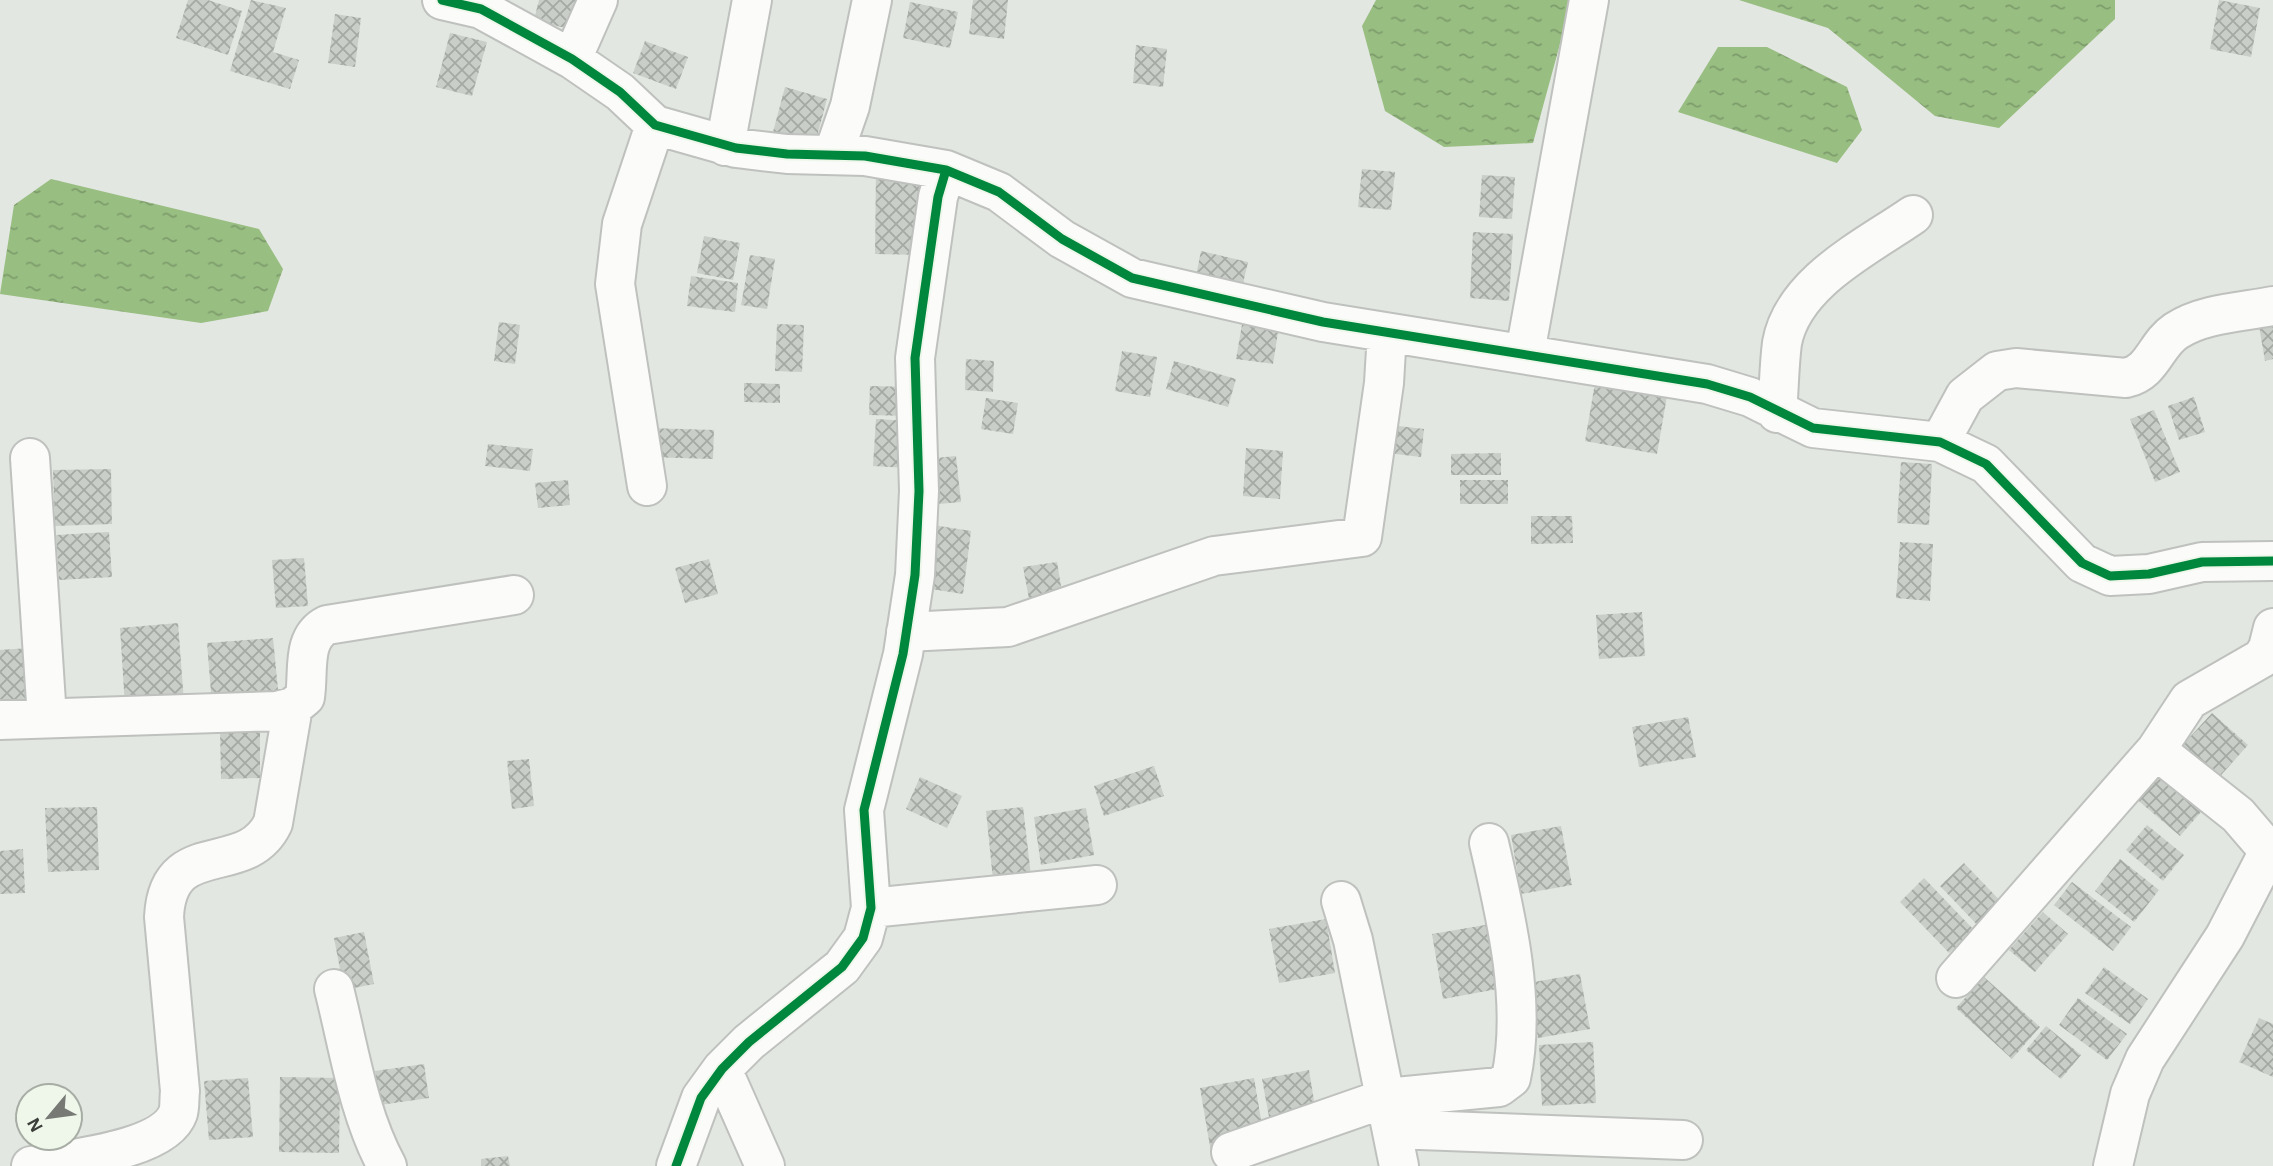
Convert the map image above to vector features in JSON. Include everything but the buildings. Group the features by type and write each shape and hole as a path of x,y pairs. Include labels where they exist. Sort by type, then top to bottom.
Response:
{"street":[{"path":"442,0 482,4 620,92 655,125 725,146 787,154 865,156 946,170 999,192 1062,239 1132,278 1246,306 1387,333 1707,384 1750,397 1777,413 1813,428 1940,442 1986,464 2082,563 2110,576 2149,574 2202,562 2273,561"},
{"path":"572,59 598,0"},
{"path":"725,146 752,0"},
{"path":"833,155 850,106 872,0"},
{"path":"1525,353 1589,0"},
{"path":"647,486 615,284 622,224 655,125"},
{"path":"676,1166 701,1098 722,1069 749,1042 842,967 863,938 872,908 864,810 906,632 915,575 919,491 915,358 938,197 946,170"},
{"path":"1777,413 1783,342 1797,308 1825,277 1913,215"},
{"path":"1940,442 1965,396 1997,371 2016,368 2126,378 2139,375 2176,331 2216,317 2273,306"},
{"path":"906,632 1008,627 1213,556 1362,537 1384,383 1387,333"},
{"path":"30,457 47,718"},
{"path":"0,720 277,711 293,707 305,697 309,640 316,630 344,622 514,595"},
{"path":"1956,978 2156,750 2189,700 2262,658 2268,648 2273,628"},
{"path":"31,1166 138,1144 162,1134 177,1115 180,1091 163,917 165,895 172,880 186,869 247,850 268,835 273,823 293,707"},
{"path":"2113,1166 2130,1094 2145,1059 2225,936 2269,851 2238,815 2156,750"},
{"path":"1231,1152 1499,1087 1511,1077 1516,1029 1509,932 1489,844"},
{"path":"872,908 1097,884"},
{"path":"1341,901 1353,940 1399,1166"},
{"path":"334,989 362,1099 378,1149 387,1166"},
{"path":"722,1069 765,1166"},
{"path":"1389,1114 1683,1140"}],"water":[{"path":"1376,0 1572,0 1533,143 1444,147 1385,111 1362,26"},
{"path":"1739,0 2115,0 2115,19 1999,128 1935,116 1828,28"},
{"path":"1718,47 1767,47 1847,87 1862,130 1837,163 1678,112"},
{"path":"51,179 259,229 283,269 268,311 201,323 0,294 14,205"}],"cycle path":[{"path":"442,0 481,9 572,59 620,92 655,125 736,148 787,154 865,156 946,170 999,192 1062,239 1132,278 1323,322 1707,384 1750,397 1813,428 1940,442 1986,464 2082,563 2110,576 2149,574 2202,562 2273,561"},
{"path":"676,1166 701,1098 722,1069 749,1042 842,967 863,938 871,908 864,810 903,654 915,575 919,491 915,358 938,197 946,170"}]}
